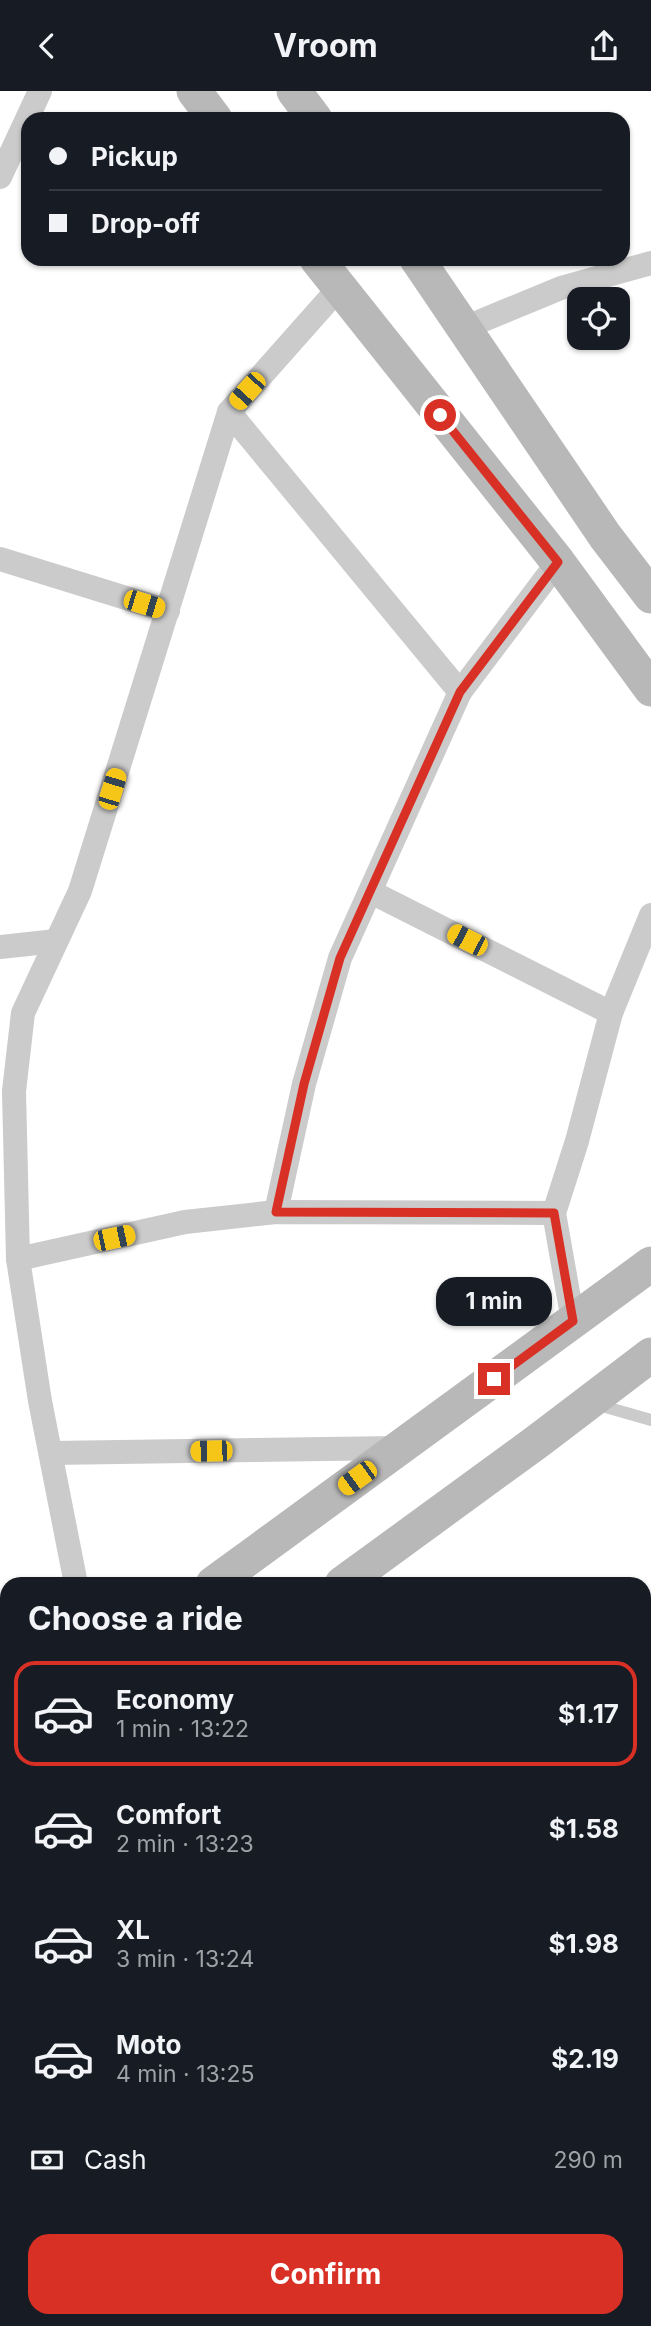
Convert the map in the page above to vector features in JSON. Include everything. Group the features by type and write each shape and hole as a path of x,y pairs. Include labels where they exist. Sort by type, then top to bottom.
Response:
{"main road":[{"path":"194,91 210,112"},
{"path":"322,266 558,562 651,689"},
{"path":"422,266 606,536 651,596"},
{"path":"223,1577 651,1264"},
{"path":"351,1577 651,1355"}],"street":[{"path":"26,112 33,94"},
{"path":"0,177 21,124"},
{"path":"464,328 561,288 651,263"},
{"path":"75,1577 40,1401 19,1259 14,1091 23,1013 80,891 229,412 339,288"},
{"path":"229,412 460,692"},
{"path":"0,559 168,611"},
{"path":"276,1212 304,1084 340,958 460,692 558,562"},
{"path":"371,892 611,1013"},
{"path":"573,1321 554,1213 577,1141 611,1013 651,915"},
{"path":"0,947 57,941"},
{"path":"19,1259 185,1222 276,1212 554,1213"},
{"path":"51,1453 398,1448"}],"lane":[{"path":"588,1402 651,1420"}],"route":[{"path":"440,415 558,562 460,692 340,958 304,1084 276,1212 554,1213 573,1321 494,1379"}]}
